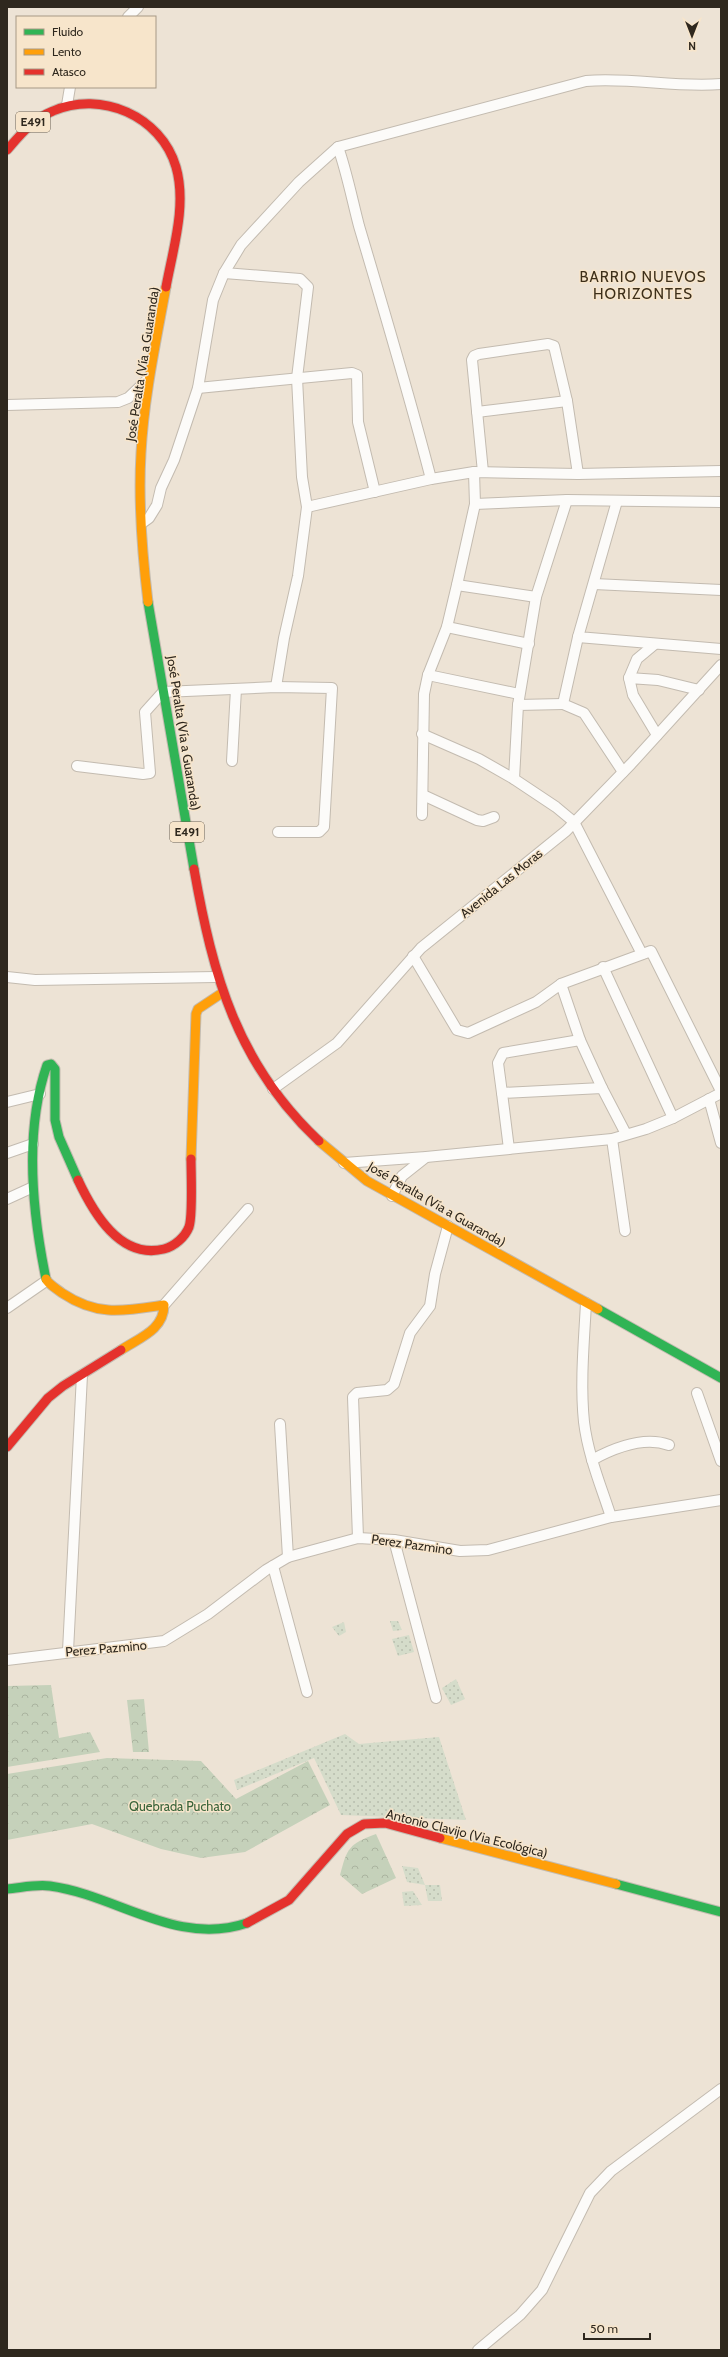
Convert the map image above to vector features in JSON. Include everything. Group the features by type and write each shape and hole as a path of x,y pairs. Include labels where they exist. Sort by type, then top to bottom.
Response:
{"main road":[{"name":"José Peralta (Vía a Guaranda)","path":"7,150 33,121 67,104 92,102 115,107 145,120 165,141 176,165 180,191 179,217 151,376 141,452 142,524 145,567 164,692 203,921 216,977 249,1052 273,1089 313,1135 343,1163 392,1196 721,1378"},
{"path":"7,1447 48,1398 63,1386 82,1376 157,1327 164,1315 164,1305 117,1312 101,1310 71,1300 46,1282 37,1240 31,1188 33,1144 40,1094 47,1065 51,1064 55,1069 56,1127 90,1206 101,1223 128,1244 144,1250 162,1250 173,1246 182,1238 189,1226 196,1014 198,1009 222,993"},
{"name":"Antonio Clavijo (Via Ecológica)","path":"7,1889 49,1886 93,1898 157,1922 206,1930 246,1924 289,1900 347,1834 364,1824 385,1824 721,1912"}],"street":[{"path":"129,16 138,7"},
{"path":"142,524 149,518 157,505 198,388 213,300 224,273 241,245 299,182 338,147 586,81 606,79 704,86 721,84"},
{"path":"67,104 70,88"},
{"path":"338,147 397,352 431,480"},
{"path":"224,273 300,279 308,287 297,378 302,477 307,507 301,561 284,638 276,687"},
{"path":"422,815 422,734 424,694 428,675 447,627 475,504 479,472 477,412 472,360 474,356 548,344 554,346 567,401 578,474"},
{"path":"198,388 352,373 357,376 358,422 375,492"},
{"path":"7,405 118,402 128,398 151,376"},
{"path":"477,412 567,401"},
{"path":"307,507 431,480 479,472 578,474 721,471"},
{"path":"475,504 567,500 721,502"},
{"path":"514,779 519,694 529,644 536,597 567,500"},
{"path":"563,704 578,637 617,501"},
{"path":"594,584 721,590"},
{"path":"457,585 536,597"},
{"path":"447,627 529,644"},
{"path":"578,637 721,649"},
{"path":"655,644 637,659 629,678 633,695 656,735"},
{"name":"Avenida Las Moras","path":"273,1089 338,1043 413,956 574,822 623,772 721,665"},
{"path":"428,675 519,694"},
{"path":"629,678 658,680 699,690"},
{"path":"77,766 143,774 150,773 145,712 164,692 276,687 332,688 324,827 319,832 278,832"},
{"path":"232,761 236,689"},
{"path":"518,705 563,704 584,713 623,772"},
{"path":"422,734 479,758 556,807 574,822 642,954"},
{"path":"423,794 477,820 483,821 494,817"},
{"path":"343,1163 426,1157 612,1139 673,1118 721,1092 651,951 603,967 561,984 536,1002 468,1033 462,1033 457,1030 413,956"},
{"path":"603,967 673,1118"},
{"path":"7,977 35,980 216,977"},
{"path":"561,984 580,1040 602,1088 626,1134"},
{"path":"508,1149 498,1063 503,1053 580,1040"},
{"path":"502,1093 602,1088"},
{"path":"7,1102 40,1094"},
{"path":"709,1099 721,1143"},
{"path":"612,1139 625,1231"},
{"path":"7,1153 33,1144"},
{"path":"392,1196 402,1176 426,1157"},
{"path":"7,1199 31,1188"},
{"path":"164,1305 248,1209"},
{"path":"358,1538 353,1396 357,1393 387,1390 394,1384 410,1333 430,1306 435,1274 448,1226"},
{"path":"7,1308 46,1282"},
{"path":"586,1303 582,1395 584,1424 592,1460 611,1517"},
{"path":"68,1651 82,1376"},
{"path":"697,1393 721,1461"},
{"path":"280,1424 288,1557"},
{"path":"592,1460 607,1452 645,1442 659,1441 669,1445"},
{"name":"Perez Pazmino","path":"7,1660 68,1651 164,1641 208,1614 273,1566 288,1557 358,1538 394,1540 474,1552 488,1550 611,1517 721,1500"},
{"path":"394,1540 436,1698"},
{"path":"273,1566 307,1692"},
{"path":"478,2350 520,2315 542,2290 590,2193 611,2171 721,2089"}],"green space":[{"path":"390,1621 398,1621 402,1630 393,1631"},
{"path":"344,1622 346,1632 339,1636 332,1627"},
{"path":"409,1635 414,1652 398,1656 392,1639"},
{"path":"456,1679 465,1699 451,1705 442,1688"},
{"path":"51,1685 59,1738 90,1732 100,1752 7,1767 7,1686"},
{"path":"144,1699 149,1752 133,1752 127,1700"},
{"path":"345,1734 359,1744 439,1737 466,1820 341,1815 314,1758 237,1790 234,1780"},
{"name":"Quebrada Puchato","path":"107,1758 201,1761 236,1799 308,1761 330,1805 245,1852 201,1858 161,1849 92,1824 7,1840 7,1774"},
{"path":"376,1834 396,1878 362,1894 340,1875 350,1848 360,1841"},
{"path":"402,1866 418,1868 425,1885 407,1882"},
{"path":"425,1885 440,1885 442,1901 428,1901"},
{"path":"413,1891 422,1905 404,1906 402,1892"}],"traffic: fast":[{"path":"148,602 194,869"},
{"path":"46,1279 34,1199 33,1144 35,1117 47,1065 51,1064 55,1069 55,1120 59,1137 78,1180"},
{"path":"598,1309 721,1378"},
{"path":"616,1884 721,1912"},
{"path":"7,1889 50,1886 75,1891 147,1917 196,1929 221,1929 247,1923"}],"traffic: slow":[{"path":"148,602 141,528 141,453 154,349 166,287"},
{"path":"191,1159 196,1014 198,1009 222,993"},
{"path":"319,1141 367,1181 598,1309"},
{"path":"46,1279 62,1293 75,1301 100,1309 124,1310 164,1305 163,1314 155,1327 143,1337 121,1350"},
{"path":"440,1838 616,1884"}],"traffic: jam":[{"path":"7,150 17,138 39,118 53,111 71,105 90,104 109,106 127,112 143,121 157,134 168,149 176,167 179,182 180,212 166,287"},
{"path":"194,869 201,908 220,982 248,1049 268,1081 291,1112 319,1141"},
{"path":"78,1180 100,1219 110,1231 121,1240 134,1247 148,1251 164,1249 179,1241 189,1227 191,1204 191,1159"},
{"path":"7,1447 48,1398 63,1386 121,1350"},
{"path":"247,1923 289,1900 347,1834 364,1824 385,1823 440,1838"}],"district":[{"name":"BARRIO NUEVOS HORIZONTES","path":"643,286"}]}
